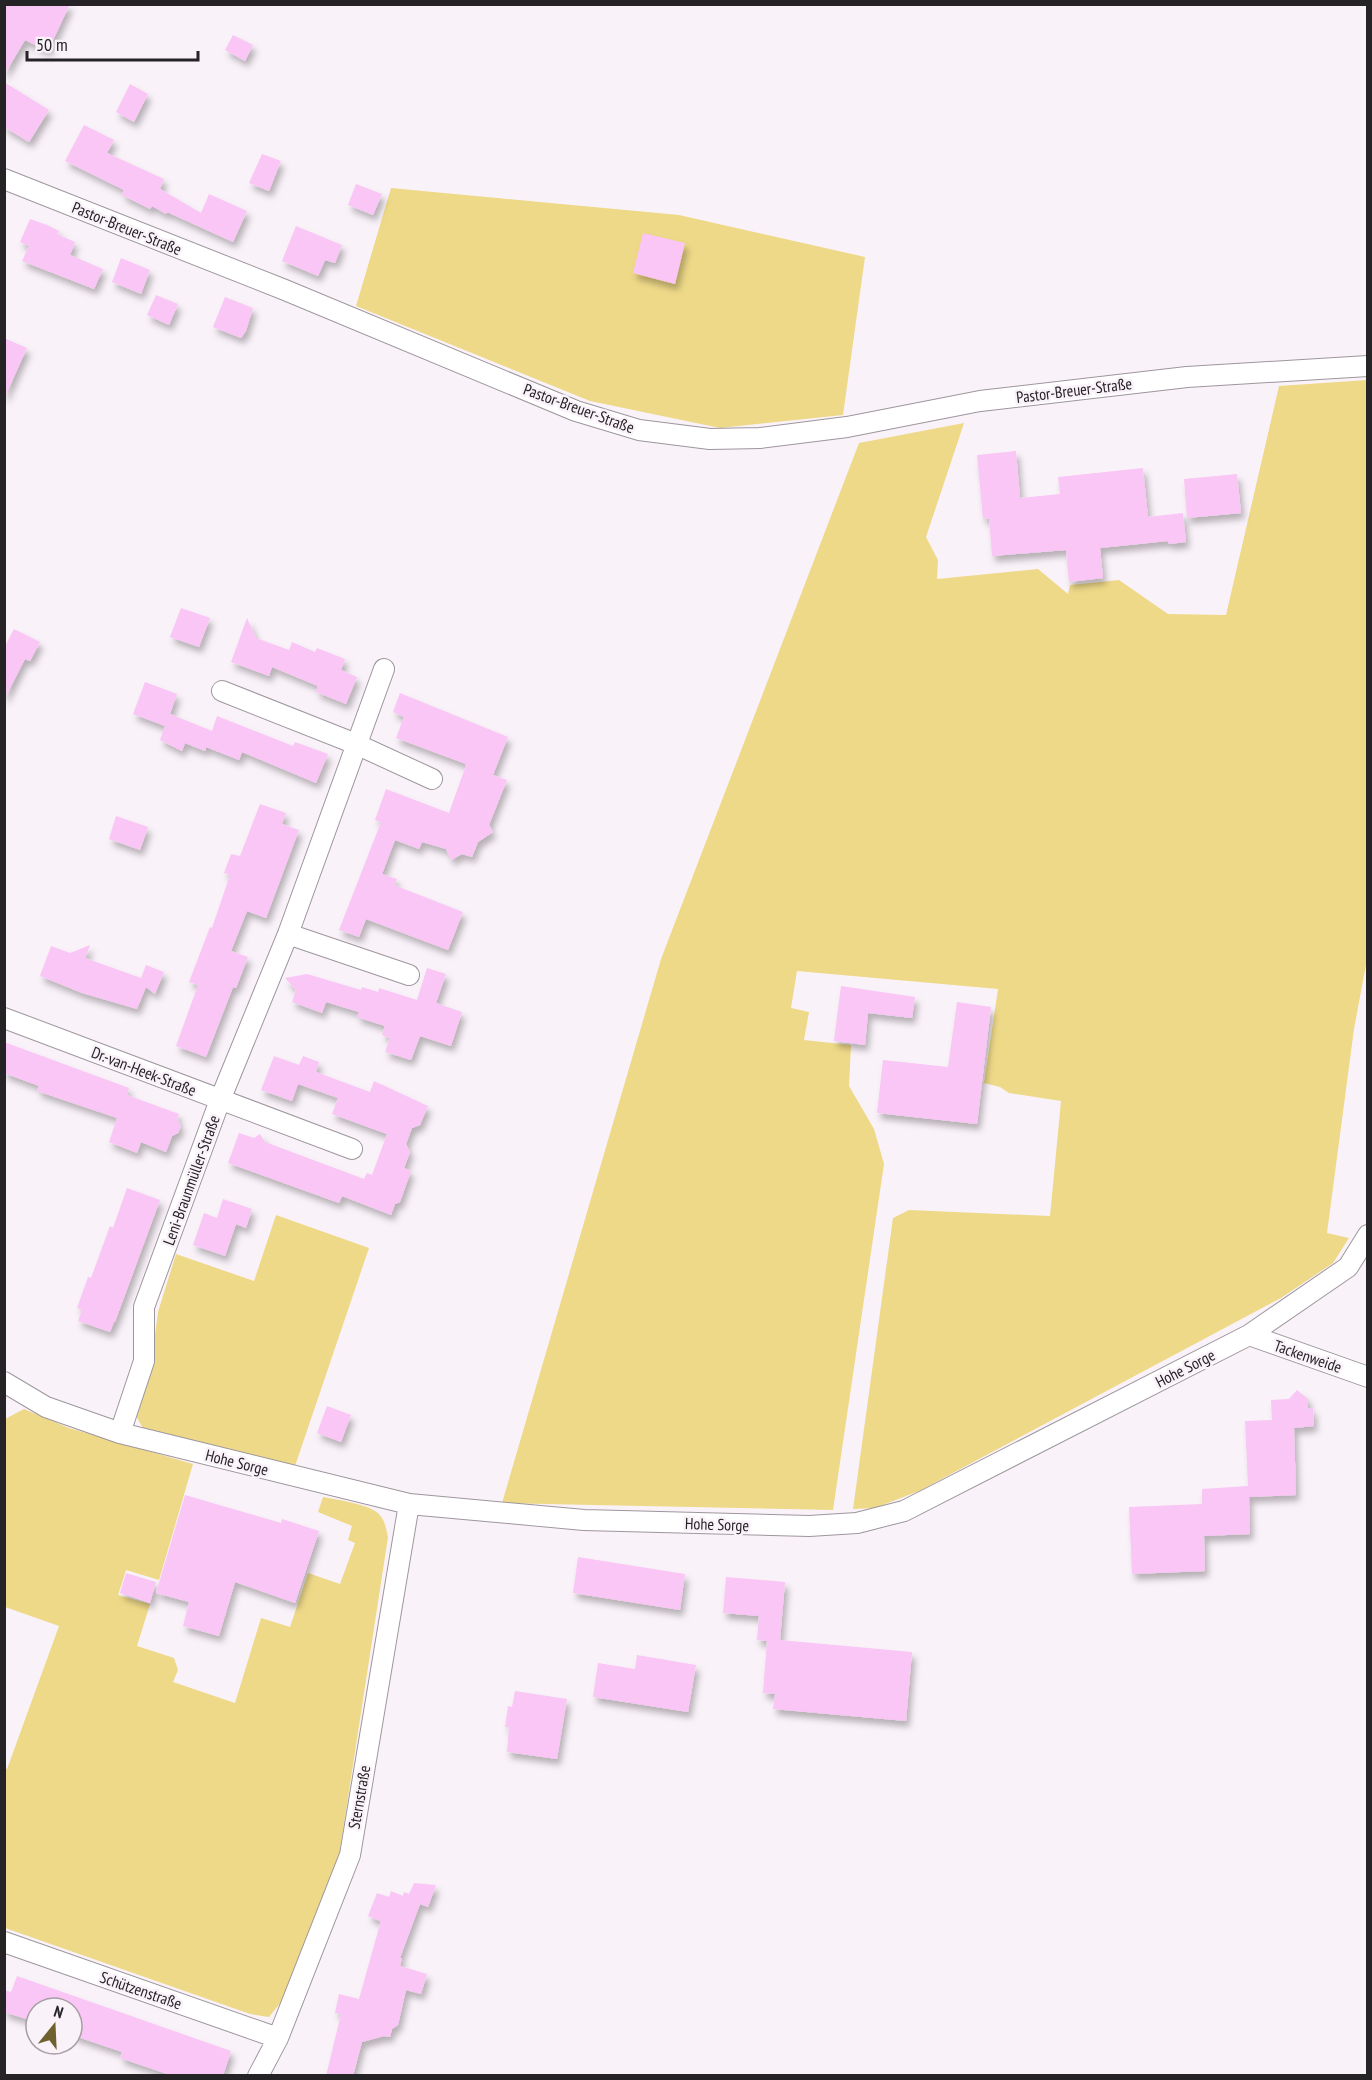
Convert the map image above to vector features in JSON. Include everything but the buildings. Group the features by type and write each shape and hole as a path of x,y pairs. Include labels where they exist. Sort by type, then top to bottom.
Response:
{"street":[{"name":"Pastor-Breuer-Straße","path":"4,178 285,290 576,411 639,430 710,439 760,438 848,427 980,401 1187,376 1368,366"},
{"name":"Leni-Braunmüller-Straße","path":"120,1433 144,1361 144,1306 220,1100 288,934 384,669"},
{"path":"222,691 356,744 432,779"},
{"path":"288,934 409,975"},
{"name":"Dr.-van-Heek-Straße","path":"4,1018 352,1149"},
{"name":"Hohe Sorge","path":"5,1382 46,1407 120,1433 409,1504 584,1520 809,1527 857,1523 904,1511 1249,1335 1348,1267 1368,1235"},
{"name":"Tackenweide","path":"1249,1335 1368,1377"},
{"name":"Sternstraße","path":"258,2076 278,2038 350,1855 409,1504"},
{"name":"Schützenstraße","path":"4,1942 278,2038"}],"shaded area":[{"path":"391,188 679,215 865,257 843,415 720,428 590,401 356,306"},
{"path":"1367,380 1368,954 1354,1029 1327,1233 1349,1238 1333,1263 1281,1298 919,1491 875,1508 853,1509 893,1218 909,1210 1050,1216 1061,1101 1009,1093 1000,1087 984,1083 998,989 797,971 791,1008 809,1012 804,1040 851,1045 849,1086 874,1129 884,1164 833,1510 502,1503 661,959 859,443 964,423 926,537 938,560 937,579 1038,569 1068,594 1070,585 1119,580 1168,614 1226,615 1279,386"},
{"path":"276,1215 369,1248 294,1469 144,1430 136,1416 151,1365 158,1312 176,1254 254,1281"},
{"path":"24,1409 69,1428 193,1464 159,1580 126,1570 118,1595 150,1604 137,1646 174,1658 178,1670 173,1682 235,1703 261,1618 290,1627 308,1573 340,1584 355,1543 348,1540 352,1526 318,1512 323,1497 368,1508 379,1514 384,1522 388,1537 339,1856 281,2002 269,2017 250,2014 5,1928 5,1768 7,1769 59,1626 5,1607 5,1419"}]}
